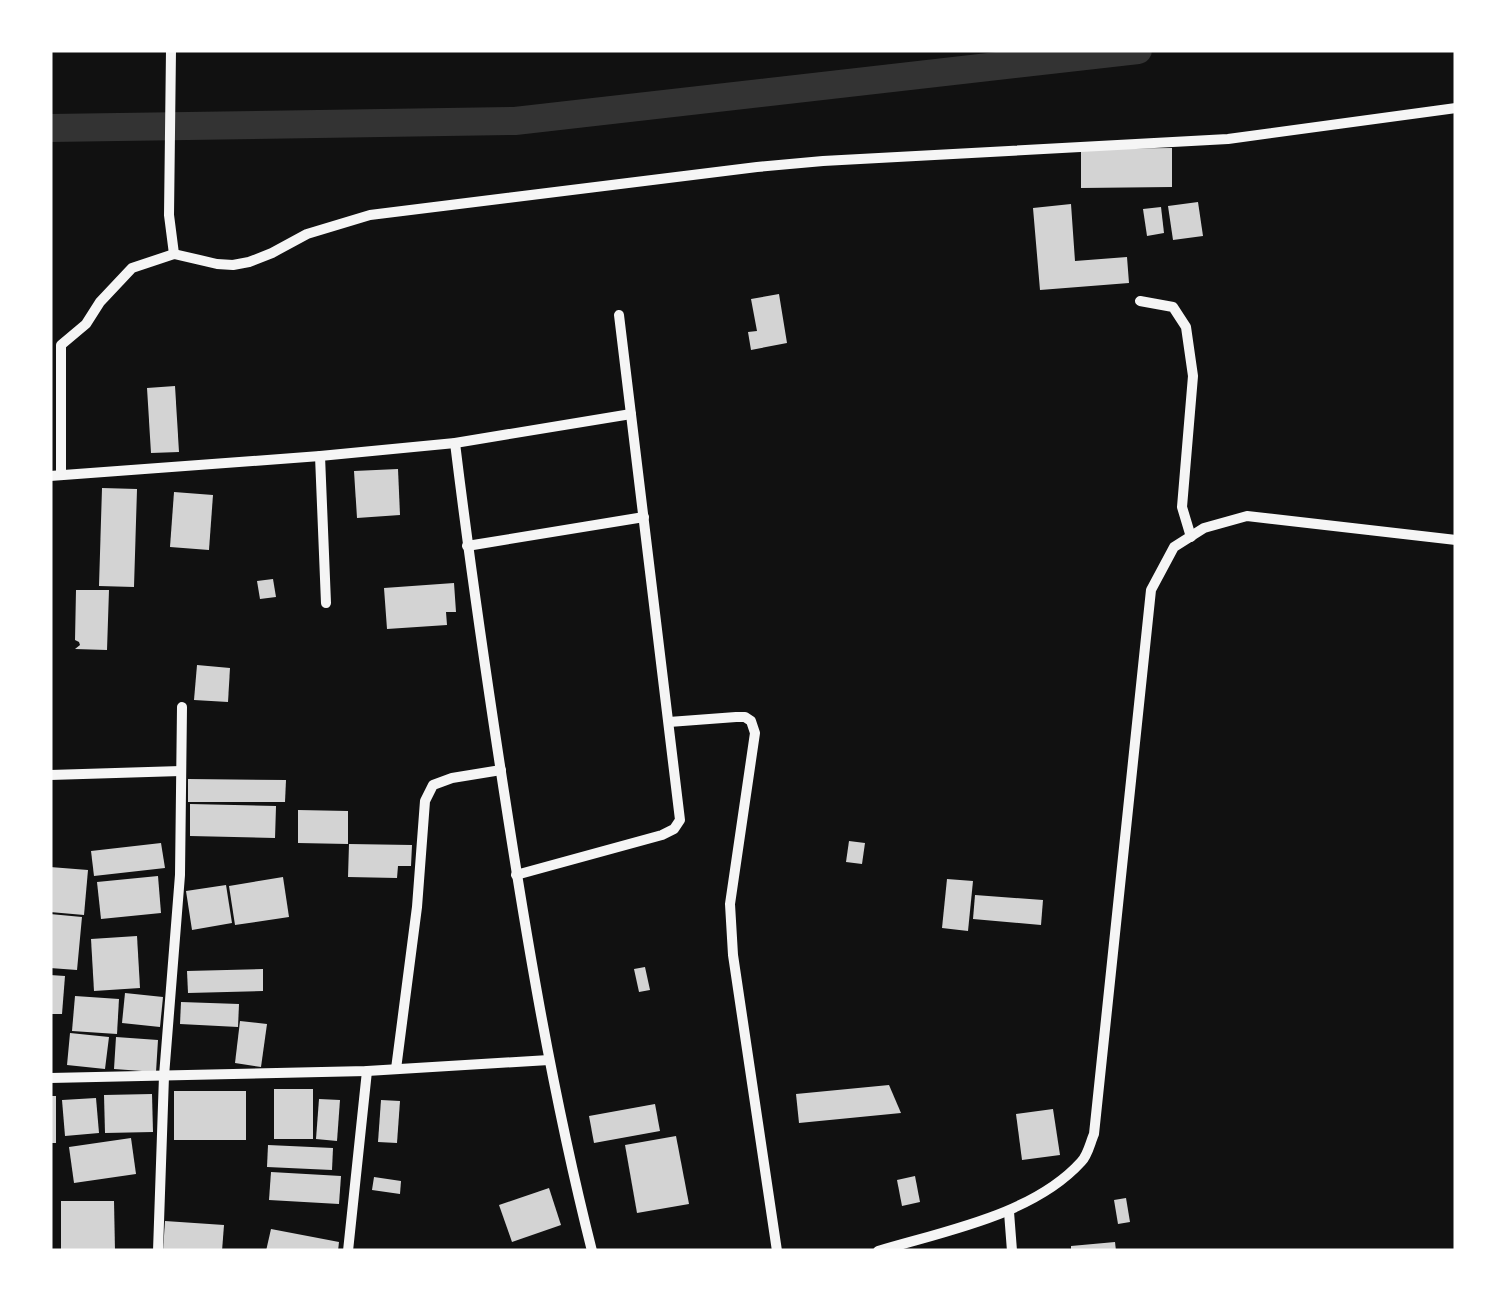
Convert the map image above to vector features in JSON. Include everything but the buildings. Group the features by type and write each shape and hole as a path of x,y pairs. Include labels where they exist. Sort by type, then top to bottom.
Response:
{"street":[{"path":"171,51 169,215 174,254"},
{"path":"631,414 455,443 56,476 61,345 86,324 100,302 132,268 174,254 218,264 249,262 307,234 370,215 758,167 1228,139 1456,108"},
{"path":"1140,301 1173,307 1186,327 1193,376 1182,507 1191,537"},
{"path":"516,875 662,835 674,829 680,820 619,315"},
{"path":"455,443 516,875 549,1060 592,1251"},
{"path":"320,456 326,603"},
{"path":"878,1251 1009,1212 1050,1188 1084,1160 1094,1134 1151,590 1174,548 1204,528 1247,516 1456,540"},
{"path":"467,546 644,518"},
{"path":"158,1251 164,1076 180,875 182,707"},
{"path":"669,722 736,716 746,717 754,726 730,904 733,954 777,1251"},
{"path":"396,1069 417,907 425,801 433,785 501,770"},
{"path":"50,775 181,771"},
{"path":"50,1078 367,1072 549,1060"},
{"path":"348,1251 367,1072"},
{"path":"1009,1212 1012,1251"}],"waterway":[{"path":"50,128 515,121 1138,50"}]}
